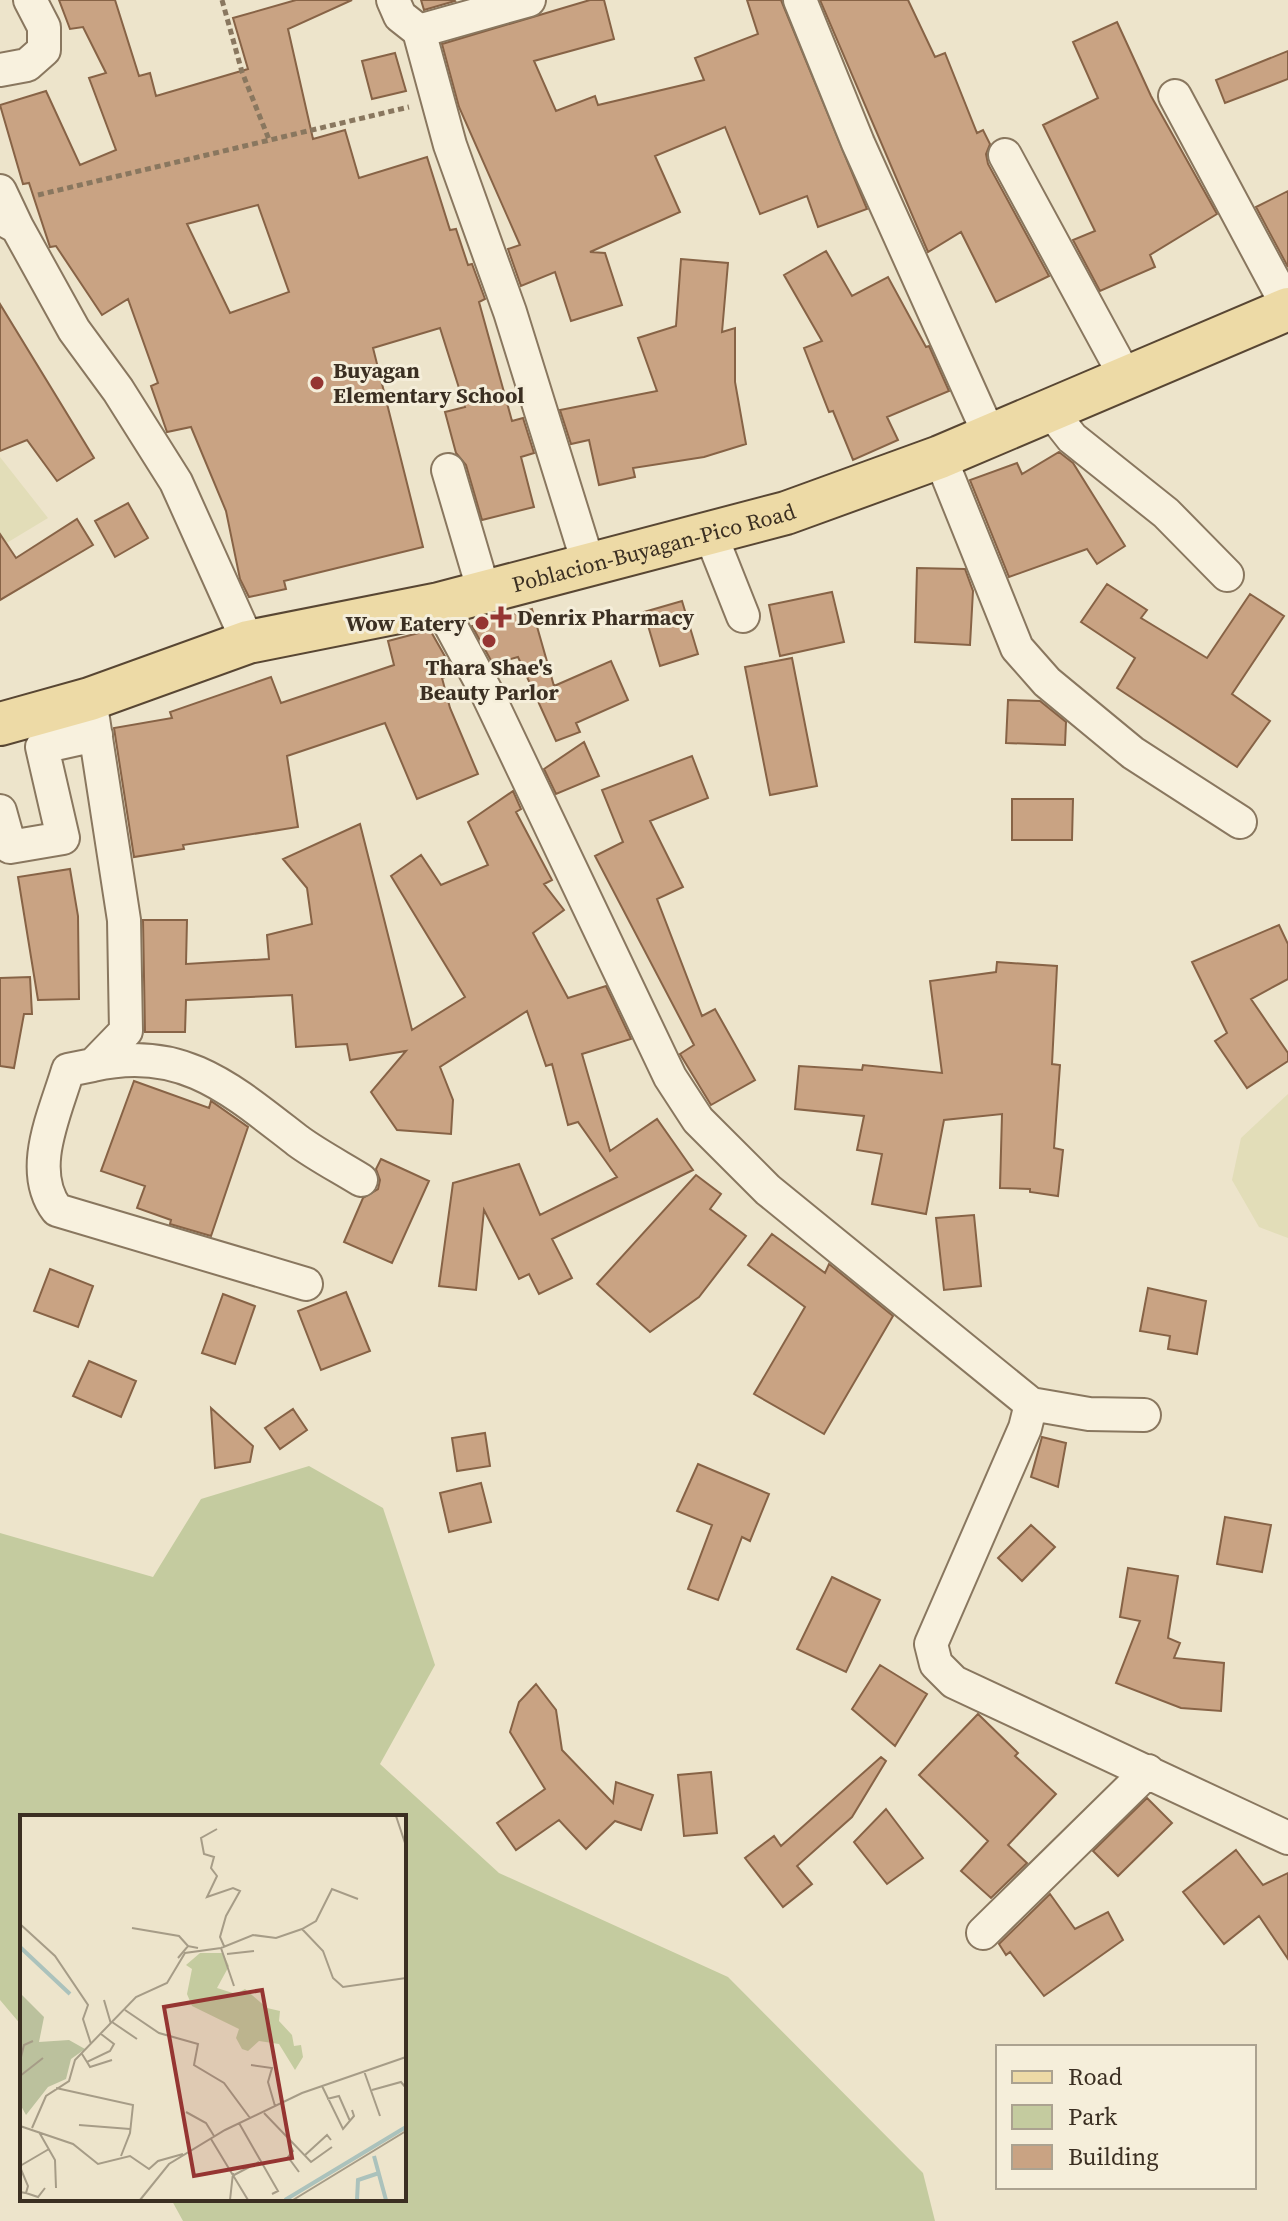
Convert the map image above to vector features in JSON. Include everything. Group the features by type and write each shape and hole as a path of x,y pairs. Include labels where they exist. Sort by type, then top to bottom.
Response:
{"main road":[{"name":"Poblacion-Buyagan-Pico Road","path":"25,729 93,717 248,642 439,604 786,513 940,457 1288,308"}],"street":[{"path":"0,70 27,65 44,50 44,27 30,0"},
{"path":"393,0 400,16 419,31 450,145 524,357 589,566"},
{"path":"419,31 529,0"},
{"path":"800,0 858,143 989,434"},
{"path":"1175,96 1288,308"},
{"path":"1005,155 1125,376"},
{"path":"6,210 74,330 118,390 176,482 248,642"},
{"path":"1050,410 1072,438 1166,513 1227,575"},
{"path":"940,457 1017,648 1047,682 1133,753 1240,822"},
{"path":"448,470 484,592"},
{"path":"710,533 743,616"},
{"path":"439,604 488,695 670,1077 698,1120 768,1190 1031,1404 1089,1414 1144,1415"},
{"path":"93,717 124,920 126,1031 109,1052 93,1065"},
{"path":"0,811 10,847 63,838 25,729"},
{"path":"306,1284 57,1210 45,1194 42,1170 68,1070 124,1058 151,1058 218,1080 300,1143 361,1180"},
{"path":"1031,1404 1025,1428 931,1644 936,1664 954,1682 1288,1838"},
{"path":"983,1933 1148,1771"}],"path":[{"path":"222,0 242,72 270,142"},
{"path":"6,210 438,100"}],"shaded area":[{"path":"0,457 48,518 0,547"},
{"path":"1288,1094 1288,1238 1259,1227 1232,1180 1241,1138"}],"green space":[{"path":"309,1466 383,1508 435,1665 380,1764 499,1873 728,1977 923,2173 935,2221 183,2221 172,2201 406,2201 406,1815 20,1815 20,2024 0,2000 0,1533 153,1577 201,1499"}],"building":[{"name":"Buyagan Elementary School","path":"59,0 115,0 139,76 150,73 156,96 248,69 233,18 296,0 352,0 288,29 313,139 345,130 359,178 427,157 450,230 456,229 468,265 472,264 485,299 479,302 512,421 523,418 534,453 521,457 534,507 482,520 466,465 456,453 445,412 465,407 440,328 373,348 423,547 284,581 286,589 249,597 240,579 226,511 191,427 167,432 151,386 158,383 128,299 102,315 56,246 50,247 29,183 23,184 0,105 46,91 80,165 116,150 89,78 106,73 83,27 70,29","holes":["258,205 289,292 230,313 187,224"]},
{"path":"421,0 454,0 455,1 424,10"},
{"path":"590,0 604,0 614,39 534,61 556,111 595,96 598,105 704,80 695,58 758,34 747,0 781,0 867,209 818,227 807,196 760,214 725,127 655,156 680,212 590,252 605,253 622,305 571,321 555,272 521,286 508,249 520,245 459,107 442,44"},
{"path":"820,0 908,0 935,57 945,53 977,133 983,130 990,144 986,154 988,164 1049,276 996,302 961,232 928,252"},
{"path":"1117,22 1151,96 1217,214 1150,255 1155,267 1100,291 1073,240 1095,231 1043,125 1098,98 1073,42"},
{"path":"1288,51 1288,79 1225,103 1216,80"},
{"path":"395,53 406,91 372,99 362,61"},
{"path":"1288,191 1288,267 1256,207"},
{"path":"826,251 852,296 888,277 926,347 929,346 949,391 887,417 898,440 853,460 833,411 829,412 804,348 822,341 784,275"},
{"path":"681,259 728,263 722,332 735,328 735,382 746,444 704,457 633,468 635,477 599,485 589,440 571,444 560,410 657,391 638,338 676,326"},
{"path":"0,304 94,458 57,481 27,440 0,451"},
{"path":"1059,452 1073,463 1125,546 1097,564 1087,549 1009,577 970,480 1017,463 1022,474"},
{"path":"128,503 148,538 115,557 95,521"},
{"path":"77,519 93,545 0,600 0,534 16,558"},
{"path":"917,568 965,569 973,591 970,645 915,642"},
{"path":"1107,584 1147,610 1141,618 1207,658 1250,594 1284,616 1232,694 1270,721 1237,767 1117,688 1135,658 1081,622"},
{"path":"832,592 844,642 780,656 769,605"},
{"path":"682,601 698,654 660,666 644,612"},
{"path":"532,609 554,686 611,661 628,700 576,723 580,732 556,741 518,657 493,664 472,626"},
{"path":"430,630 455,674 442,678 450,708 478,774 417,799 385,723 287,756 298,827 183,845 184,849 134,857 114,728 172,718 170,712 271,677 281,703 394,665 388,641"},
{"path":"792,658 817,786 770,795 745,667"},
{"path":"1008,700 1040,701 1066,722 1065,745 1006,743"},
{"path":"584,742 599,776 556,794 544,769"},
{"path":"692,756 708,798 650,821 683,887 657,899 702,1016 715,1009 755,1080 711,1105 680,1054 694,1045 595,856 623,842 602,790"},
{"path":"513,791 521,809 516,812 552,880 544,884 564,910 533,933 568,998 606,986 631,1039 582,1054 610,1151 657,1119 693,1170 552,1239 572,1278 539,1294 529,1274 519,1279 484,1210 476,1290 439,1286 453,1183 519,1164 540,1215 617,1177 578,1122 568,1125 552,1064 546,1066 527,1011 440,1067 453,1100 451,1134 397,1130 371,1092 406,1051 350,1060 347,1044 296,1047 292,995 186,1000 185,1032 145,1032 143,920 187,920 186,964 269,959 267,935 312,924 307,888 283,859 360,824 412,1030 465,997 391,876 421,855 441,885 488,865 468,822"},
{"path":"1012,799 1073,799 1072,840 1012,840"},
{"path":"70,869 78,916 79,999 38,1000 18,877"},
{"path":"1279,925 1288,944 1288,979 1251,999 1288,1053 1288,1061 1247,1088 1215,1041 1227,1033 1192,962"},
{"path":"997,962 1057,966 1052,1064 1060,1065 1054,1148 1063,1150 1058,1196 1030,1192 1030,1189 1000,1188 1002,1114 944,1120 926,1214 872,1204 882,1154 857,1150 864,1116 795,1109 799,1066 862,1070 863,1065 942,1073 930,981 996,972"},
{"path":"30,977 32,1014 24,1014 14,1068 0,1066 0,978"},
{"path":"134,1081 209,1108 211,1101 248,1127 211,1236 170,1224 171,1220 137,1208 145,1186 101,1171"},
{"path":"381,1159 429,1181 392,1263 344,1242 363,1198 378,1189 380,1180 376,1169"},
{"path":"696,1175 721,1194 710,1209 746,1236 699,1297 650,1332 597,1284"},
{"path":"974,1215 981,1286 944,1290 936,1218"},
{"path":"772,1234 825,1273 829,1264 893,1316 824,1434 754,1394 805,1307 748,1265"},
{"path":"50,1269 93,1286 78,1327 34,1311"},
{"path":"1148,1288 1206,1301 1197,1354 1168,1349 1170,1336 1140,1331"},
{"path":"346,1292 370,1351 321,1370 298,1311"},
{"path":"223,1294 255,1306 235,1364 202,1353"},
{"path":"89,1361 136,1381 121,1417 73,1396"},
{"path":"211,1408 253,1446 250,1462 215,1468"},
{"path":"293,1409 307,1430 280,1449 265,1428"},
{"path":"485,1433 490,1466 457,1471 452,1438"},
{"path":"1042,1437 1066,1443 1058,1487 1031,1477"},
{"path":"698,1464 769,1494 750,1541 742,1537 718,1600 688,1589 712,1525 677,1511"},
{"path":"481,1483 491,1522 449,1532 440,1493"},
{"path":"1225,1517 1271,1525 1262,1572 1217,1564"},
{"path":"1031,1525 1055,1547 1022,1581 998,1558"},
{"path":"1128,1568 1178,1576 1168,1638 1180,1643 1174,1658 1224,1663 1221,1711 1181,1708 1116,1683 1140,1621 1120,1617"},
{"path":"832,1577 880,1600 846,1672 797,1649"},
{"path":"880,1665 927,1694 895,1746 852,1709"},
{"path":"536,1684 556,1710 562,1750 613,1803 616,1782 653,1795 641,1830 615,1821 586,1849 559,1820 516,1850 497,1823 545,1789 510,1732 519,1702"},
{"path":"978,1714 1018,1753 1015,1756 1056,1794 1008,1845 1027,1863 991,1898 961,1871 988,1841 919,1775"},
{"path":"881,1757 886,1761 852,1817 797,1866 812,1884 783,1907 745,1858 774,1836 781,1846"},
{"path":"711,1772 717,1833 684,1836 678,1775"},
{"path":"1147,1798 1172,1823 1118,1876 1093,1851"},
{"path":"886,1809 923,1858 887,1884 854,1842"},
{"path":"1236,1850 1263,1885 1288,1873 1288,1959 1259,1916 1224,1944 1183,1892"},
{"path":"1050,1894 1075,1929 1108,1912 1123,1940 1044,1996 1010,1952 1006,1955 999,1944"}],"place":[{"name":"Buyagan Elementary School","path":"317,383"},
{"name":"Denrix Pharmacy","path":"501,617"},
{"name":"Wow Eatery","path":"482,623"},
{"name":"Thara Shae's Beauty Parlor","path":"489,641"}]}
